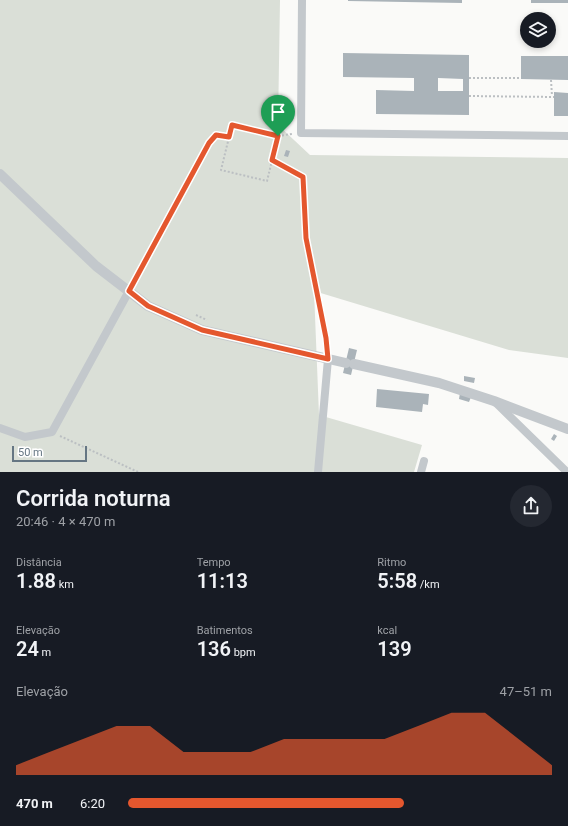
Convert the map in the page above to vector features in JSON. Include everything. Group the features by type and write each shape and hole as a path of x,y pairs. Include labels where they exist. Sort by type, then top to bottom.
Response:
{"street":[{"path":"302,0 301,133 568,136"},
{"path":"0,174 96,266 148,306 202,330 439,383 494,401 568,430"},
{"path":"0,428 26,437 52,432 129,291"},
{"path":"318,472 328,359"},
{"path":"494,401 567,472"},
{"path":"421,472 424,461"}],"path":[{"path":"469,78 521,78"},
{"path":"469,96 553,97 551,80"},
{"path":"278,136 267,181 221,170 232,125 278,136 301,133"},
{"path":"129,291 209,143 216,135 229,137"},
{"path":"272,160 303,177 306,238 326,338 328,359"},
{"path":"191,313 206,320 213,321"},
{"path":"323,348 328,359"},
{"path":"52,432 138,472"}],"shaded area":[{"path":"0,0 280,0 278,125 310,155 568,158 568,358 509,350 314,291 319,415 422,445 414,472 0,472"}],"building":[{"path":"462,0 462,3 348,1"},
{"path":"531,0 568,0 568,3 531,3"},
{"path":"343,53 469,55 469,115 376,114 376,90 414,91 414,78 343,77","holes":["438,78 463,79 463,91 438,91"]},
{"path":"521,56 568,56 568,80 521,79"},
{"path":"554,92 568,93 568,116 554,116"},
{"path":"286,150 290,151 288,157 284,156"},
{"path":"349,348 357,350 351,375 343,373"},
{"path":"464,376 475,378 474,383 464,381"},
{"path":"377,389 429,394 428,405 423,404 422,412 376,407"},
{"path":"460,393 471,397 469,402 459,399"},
{"path":"554,434 557,436 554,441 551,439"}],"route":[{"path":"232,125 278,136 272,160 303,177 306,238 326,338 328,359 202,330 148,306 129,291 209,143 216,135 229,137 232,125"}]}
